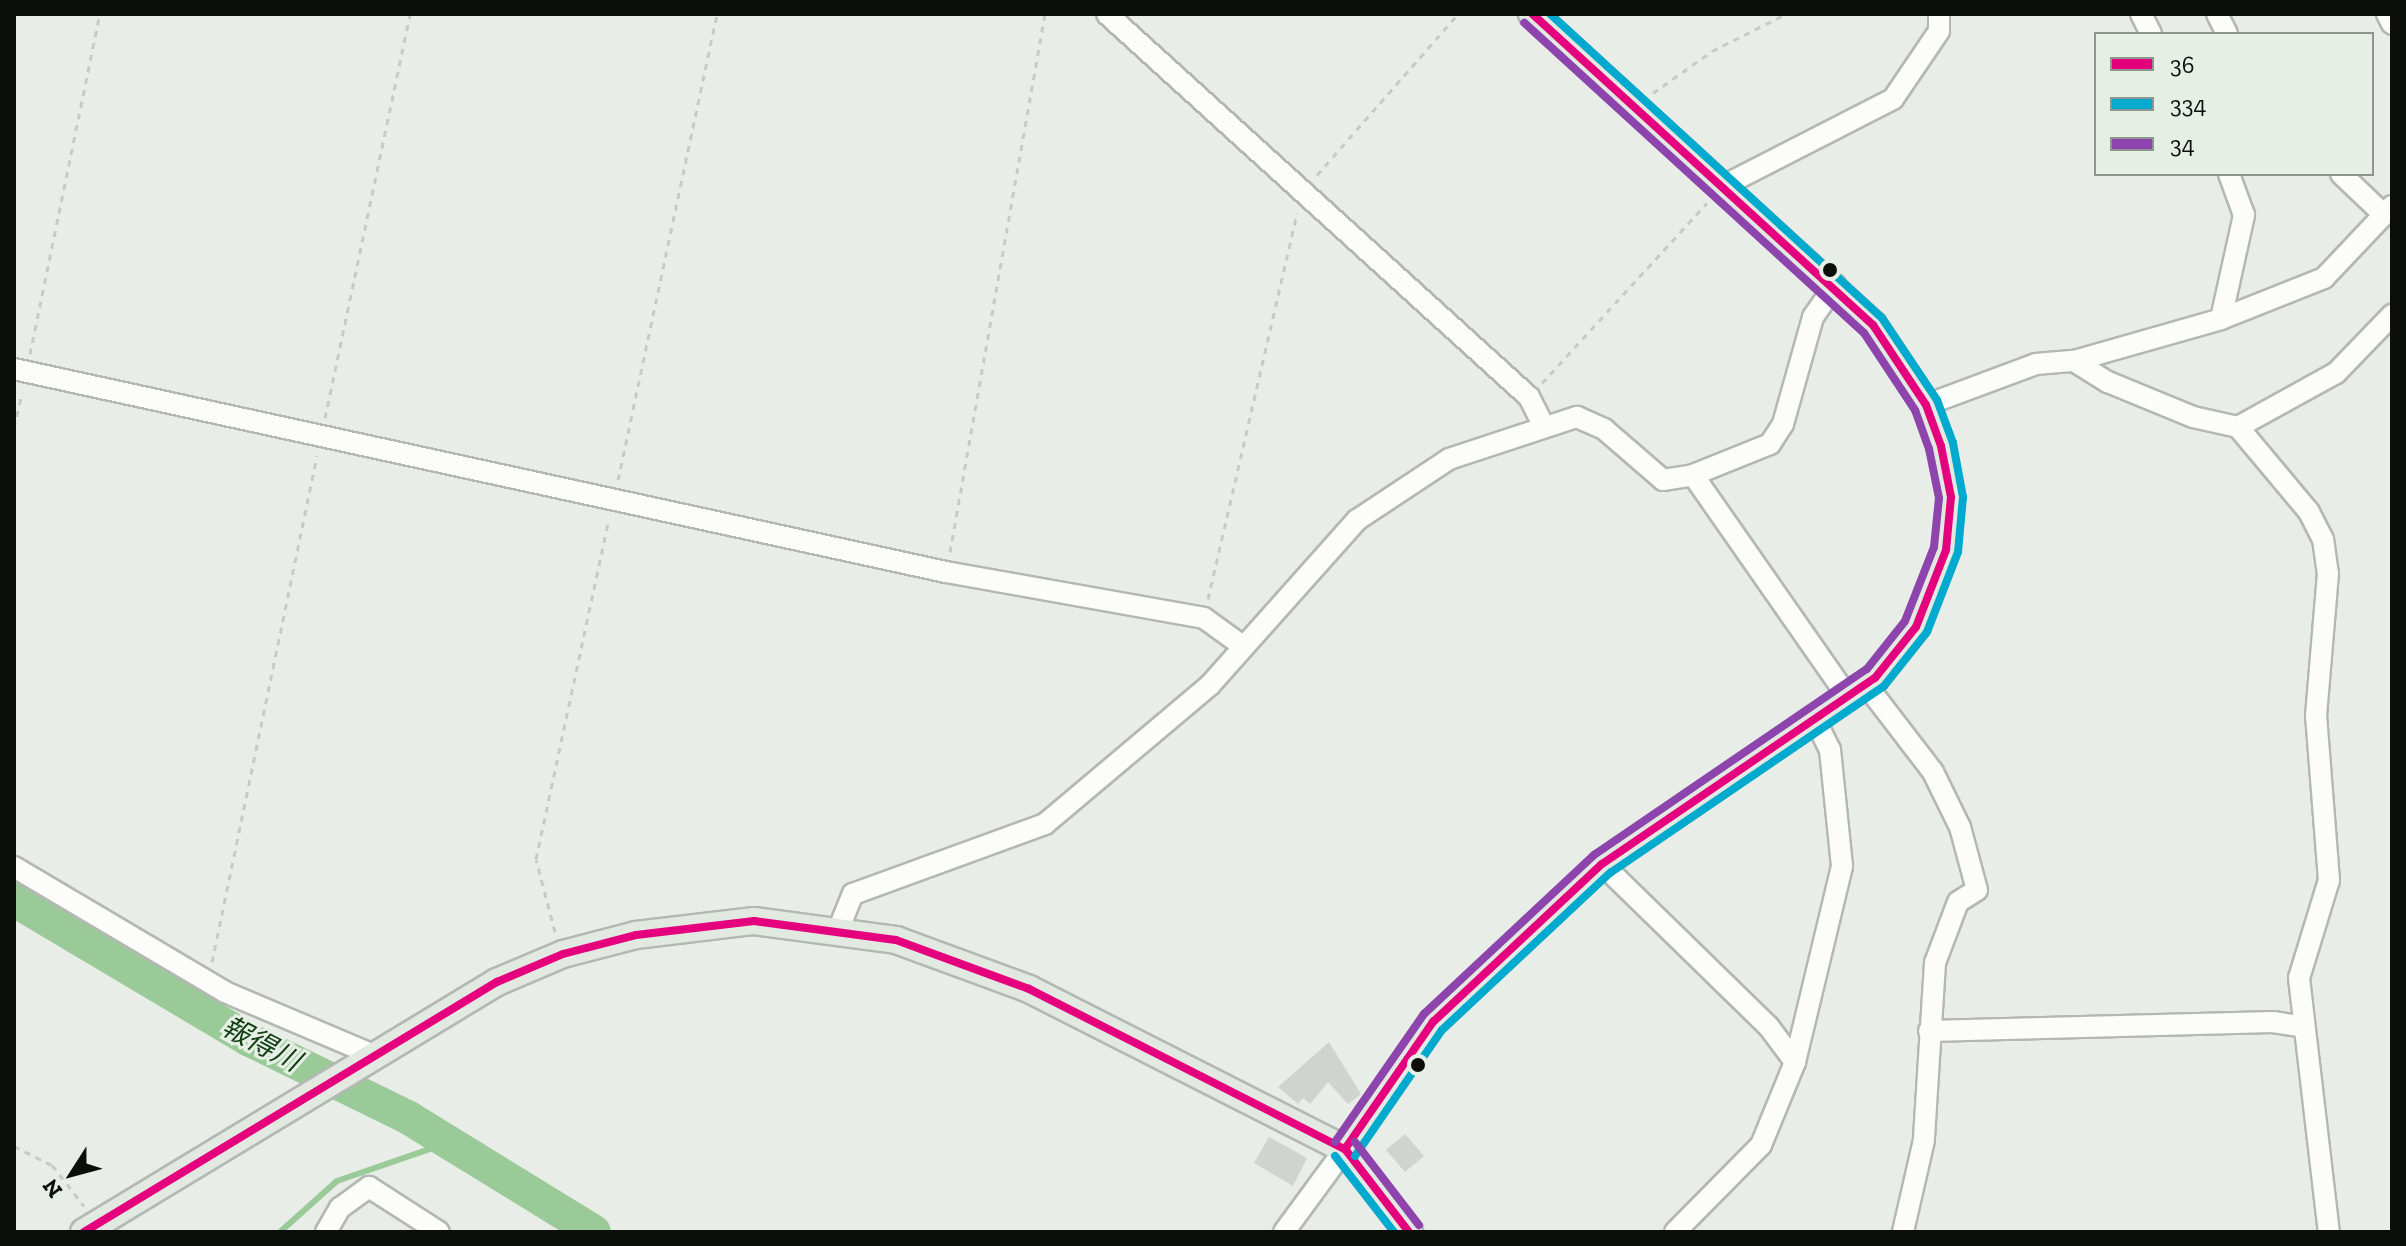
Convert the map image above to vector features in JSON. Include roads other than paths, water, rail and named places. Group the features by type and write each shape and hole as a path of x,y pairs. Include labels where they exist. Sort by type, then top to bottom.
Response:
{"main road":[{"path":"1345,1149 1433,1022 1602,864 1817,723 1858,692 1916,627 1946,550 1951,497 1926,405 1873,325 1835,285 1532,14"},
{"path":"91,1229 277,1121 460,1001 563,954 704,925 767,922 839,928 993,972 1345,1149 1409,1232"}],"street":[{"path":"1107,14 1529,397 1543,424"},
{"path":"1723,186 1893,99 1939,31 1939,14"},
{"path":"2141,14 2150,32"},
{"path":"2217,14 2226,32"},
{"path":"2387,14 2392,24"},
{"path":"2221,319 2244,215 2230,176"},
{"path":"1926,405 2036,364 2074,361 2221,319 2324,278 2388,211 2344,176"},
{"path":"839,928 853,894 1035,831 1127,758 1244,647 1384,498 1449,459 1543,424 1577,417 1593,422 1655,477 1693,475 1779,437 1813,317 1835,285"},
{"path":"2238,427 2336,373 2392,315"},
{"path":"2074,361 2150,400 2238,427 2309,512 2323,539 2328,573 2316,715 2329,880 2299,978 2329,1232"},
{"path":"20,371 946,572 1204,618 1244,647"},
{"path":"1693,475 1858,692 1933,772 1960,827 1977,890 1958,902 1948,920 1931,985 1924,1140 1903,1232"},
{"path":"1675,1232 1761,1145 1795,1062 1842,866 1830,750 1817,723"},
{"path":"1602,864 1769,1027 1795,1062"},
{"path":"14,867 208,981 366,1063"},
{"path":"1929,1031 2273,1022 2303,1027"},
{"path":"1284,1232 1345,1149"},
{"path":"326,1232 340,1208 369,1187 439,1232"}],"waterway":[{"name":"報得川","path":"14,900 248,1039 409,1118 594,1232"},
{"path":"280,1232 337,1181 450,1142"}]}
